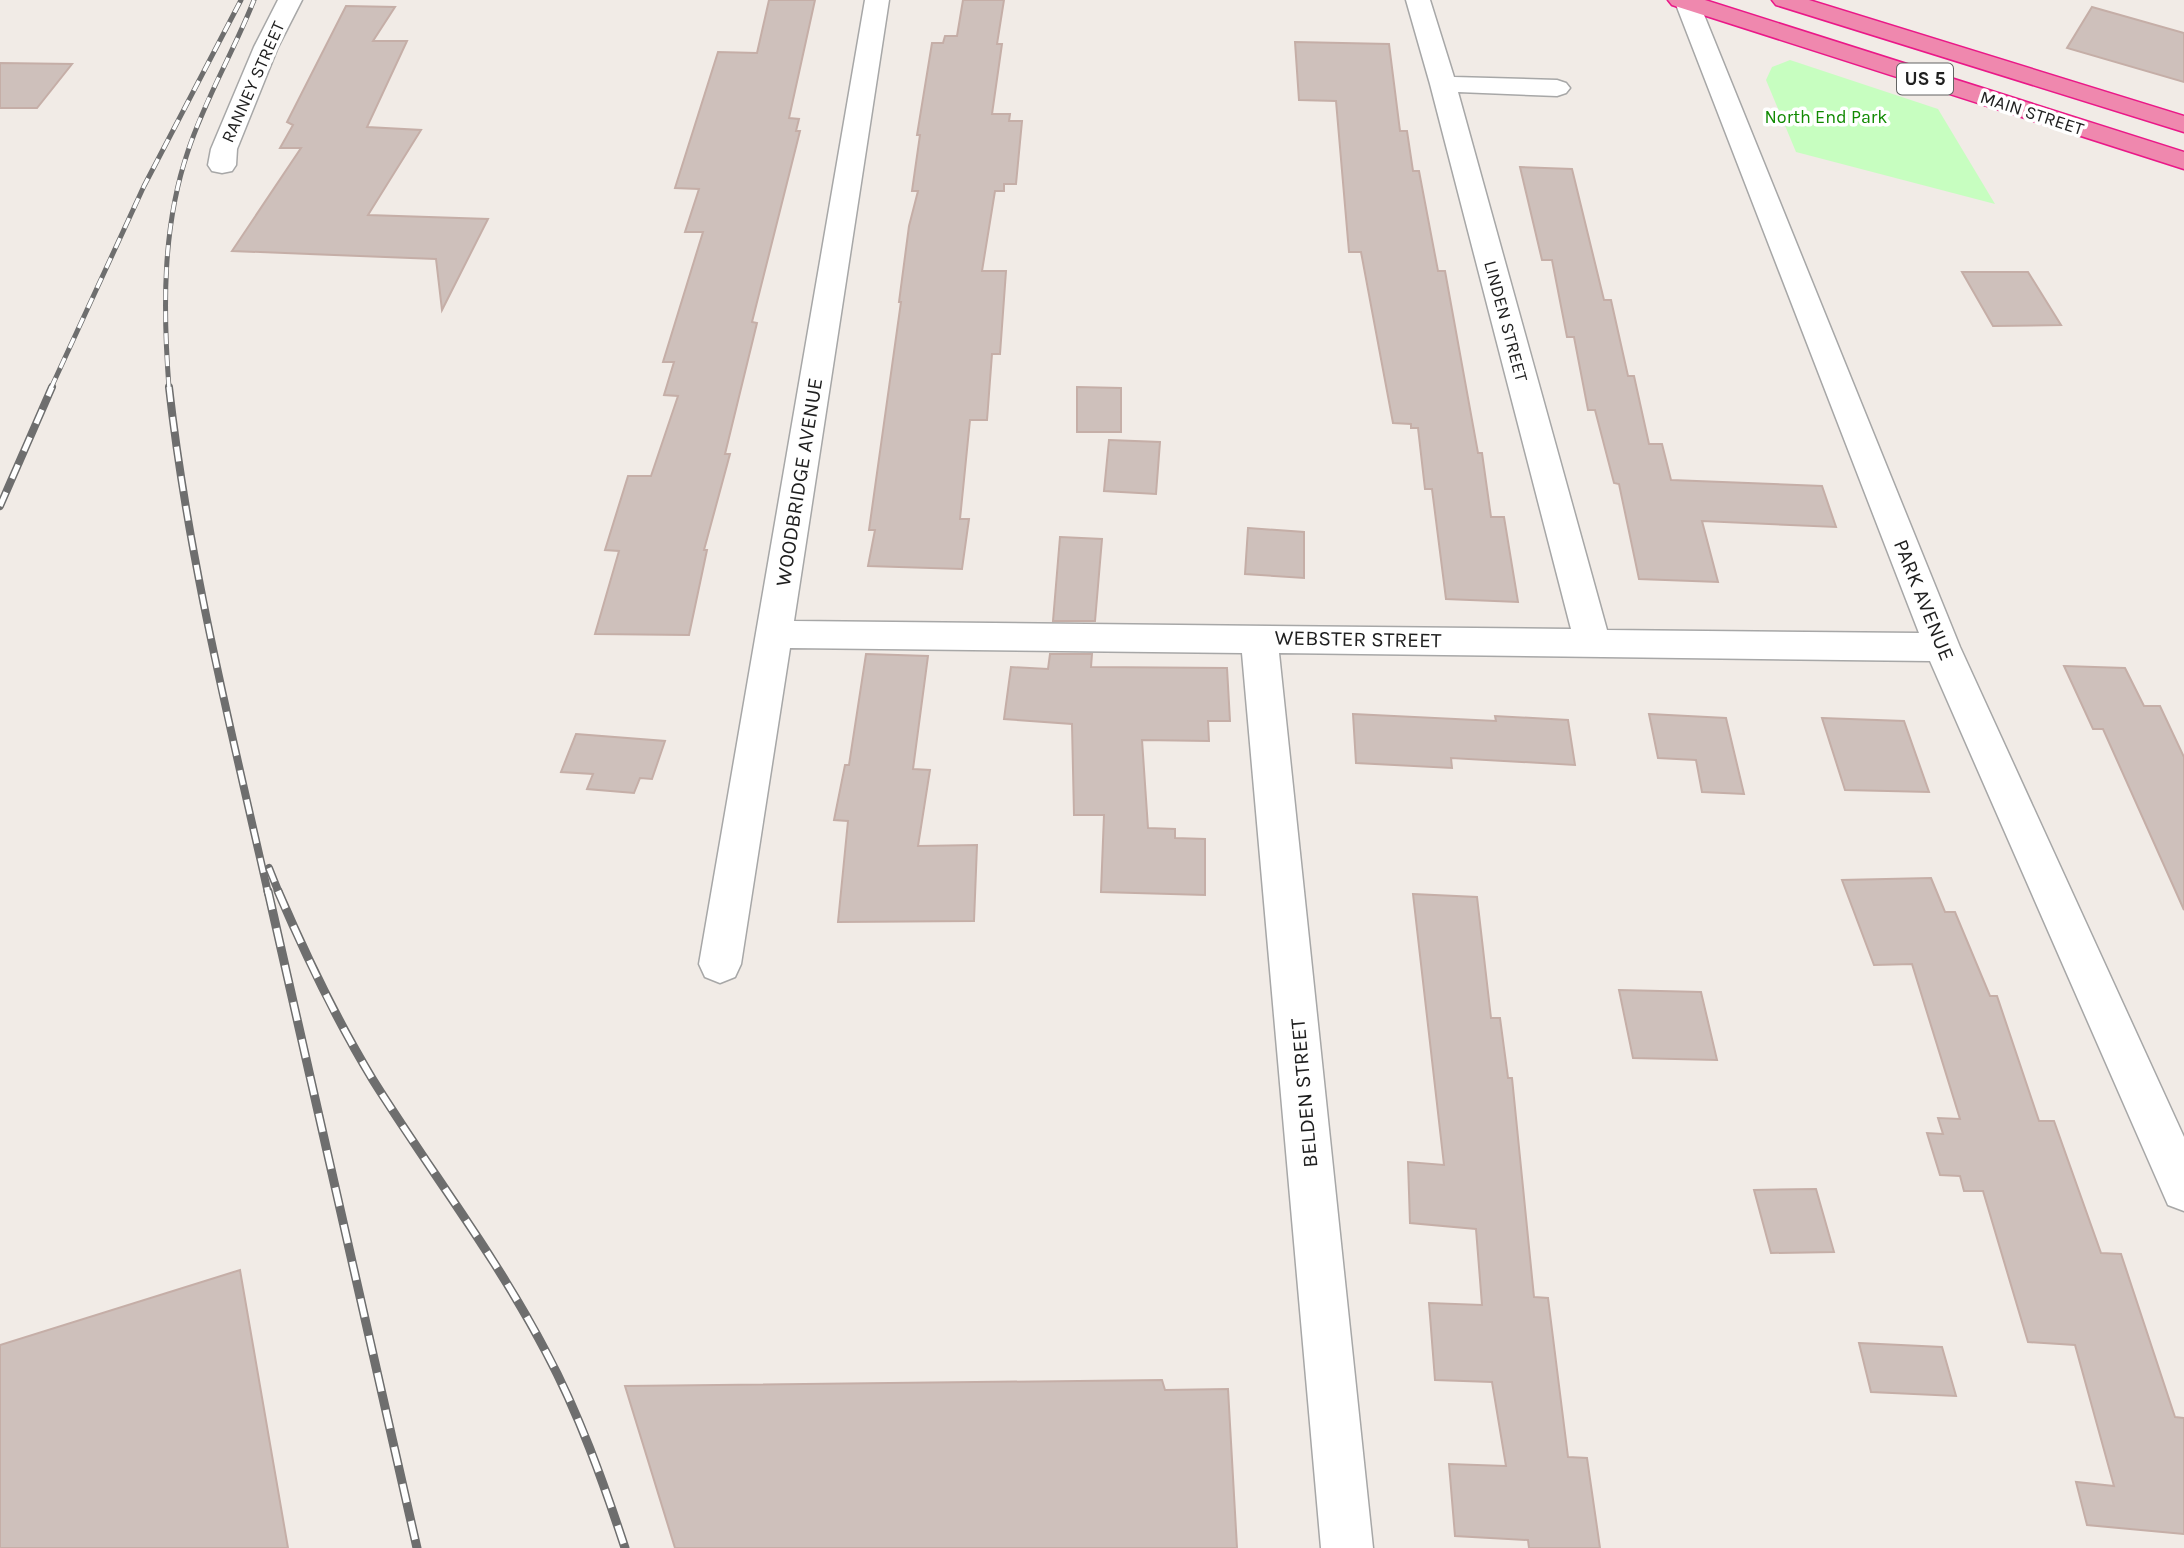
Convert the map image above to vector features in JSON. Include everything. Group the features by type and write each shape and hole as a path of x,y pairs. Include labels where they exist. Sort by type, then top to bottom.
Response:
{"highway":[{"name":"MAIN STREET","path":"1784,0 2184,124"},
{"name":"MAIN STREET","path":"1684,1 2184,161"}],"street":[{"name":"RANNEY STREET","path":"222,165 223,149 266,47 290,0"},
{"name":"WOODBRIDGE AVENUE","path":"720,964 877,0"},
{"name":"LINDEN STREET","path":"1418,0 1443,84 1592,642"},
{"name":"PARK AVENUE","path":"1684,1 1942,647 2184,1189"},
{"path":"1443,84 1557,88"},
{"name":"WEBSTER STREET","path":"774,634 1942,647"},
{"name":"BELDEN STREET","path":"1259,638 1347,1548"}],"green space":[{"name":"North End Park","path":"1790,60 1938,109 1995,204 1796,152 1766,80 1772,67"}],"building":[{"path":"769,0 815,0 789,118 799,119 796,131 800,131 752,322 757,323 725,454 730,454 704,550 707,550 689,635 595,634 619,551 605,550 628,476 651,476 678,396 664,395 674,362 663,362 703,232 685,232 699,189 675,188 718,52 757,53"},
{"path":"963,0 1004,0 997,44 1002,44 992,114 1010,114 1009,121 1022,121 1016,184 1004,184 1004,191 995,191 982,271 1006,271 1000,354 992,354 987,420 970,420 960,519 969,519 962,569 868,566 875,530 869,530 909,226 918,191 912,191 920,135 917,135 932,43 943,43 945,36 957,36"},
{"path":"346,6 395,7 373,41 407,41 367,127 421,130 368,215 488,219 442,310 436,259 232,251 301,148 280,148 293,125 287,122"},
{"path":"2092,7 2184,33 2184,82 2067,48"},
{"path":"1295,42 1389,44 1400,131 1407,131 1413,171 1419,171 1438,271 1445,271 1478,453 1482,453 1491,517 1504,517 1518,602 1446,599 1432,489 1425,489 1418,428 1411,428 1411,424 1393,423 1361,252 1349,252 1336,101 1299,100"},
{"path":"0,63 72,64 37,108 0,108"},
{"path":"1520,167 1572,169 1604,300 1611,300 1628,376 1634,376 1649,444 1662,444 1671,480 1822,486 1836,527 1702,521 1718,582 1639,579 1619,484 1614,483 1595,410 1588,410 1574,337 1567,337 1552,260 1542,260"},
{"path":"1962,272 2028,272 2061,325 1993,326"},
{"path":"1077,387 1121,388 1121,432 1077,432"},
{"path":"1109,440 1160,442 1156,494 1104,491"},
{"path":"1248,528 1304,532 1304,578 1245,574"},
{"path":"1060,537 1102,539 1095,621 1053,621"},
{"path":"866,654 928,656 913,769 930,770 918,846 977,845 974,921 838,922 848,821 834,820 845,765 849,765"},
{"path":"1050,654 1092,654 1091,667 1227,668 1230,721 1208,721 1209,741 1142,740 1148,828 1175,829 1175,838 1205,839 1205,895 1101,892 1104,815 1074,815 1072,724 1004,719 1011,667 1048,669"},
{"path":"2064,666 2125,668 2144,706 2160,706 2184,757 2184,910 2103,729 2093,729"},
{"path":"1353,714 1496,721 1495,716 1568,720 1575,765 1451,758 1452,768 1356,763"},
{"path":"1649,714 1726,718 1744,794 1702,792 1696,760 1658,758"},
{"path":"1822,718 1904,721 1929,792 1845,790"},
{"path":"576,734 665,741 652,779 640,778 634,793 587,789 593,774 561,772"},
{"path":"1931,878 1945,912 1955,912 1990,996 1997,996 2039,1121 2054,1121 2101,1253 2121,1254 2175,1417 2184,1418 2184,1534 2087,1525 2076,1482 2114,1486 2075,1345 2028,1342 1983,1191 1964,1191 1960,1176 1940,1175 1927,1133 1943,1134 1938,1118 1960,1119 1912,964 1874,965 1842,880"},
{"path":"1413,894 1477,897 1491,1018 1500,1018 1508,1078 1512,1078 1534,1297 1548,1298 1568,1457 1587,1458 1600,1548 1529,1548 1528,1540 1455,1536 1449,1464 1506,1466 1492,1382 1435,1380 1429,1303 1482,1305 1476,1229 1410,1223 1408,1162 1444,1165"},
{"path":"1619,990 1701,992 1717,1060 1633,1058"},
{"path":"1816,1189 1834,1252 1771,1253 1754,1190"},
{"path":"240,1270 288,1548 0,1548 0,1345"},
{"path":"1859,1343 1942,1347 1956,1396 1871,1392"},
{"path":"1162,1380 1165,1390 1228,1389 1237,1548 675,1548 625,1386"}],"railway":[{"path":"51,388 144,186 241,0"},
{"path":"169,388 167,269 179,180 203,113 254,0"},
{"path":"0,506 52,387"},
{"path":"169,387 199,578 268,893"},
{"path":"269,868 279,893"},
{"path":"268,891 417,1548"},
{"path":"278,891 322,987 359,1057 527,1316 569,1399 590,1448 625,1548"}]}
